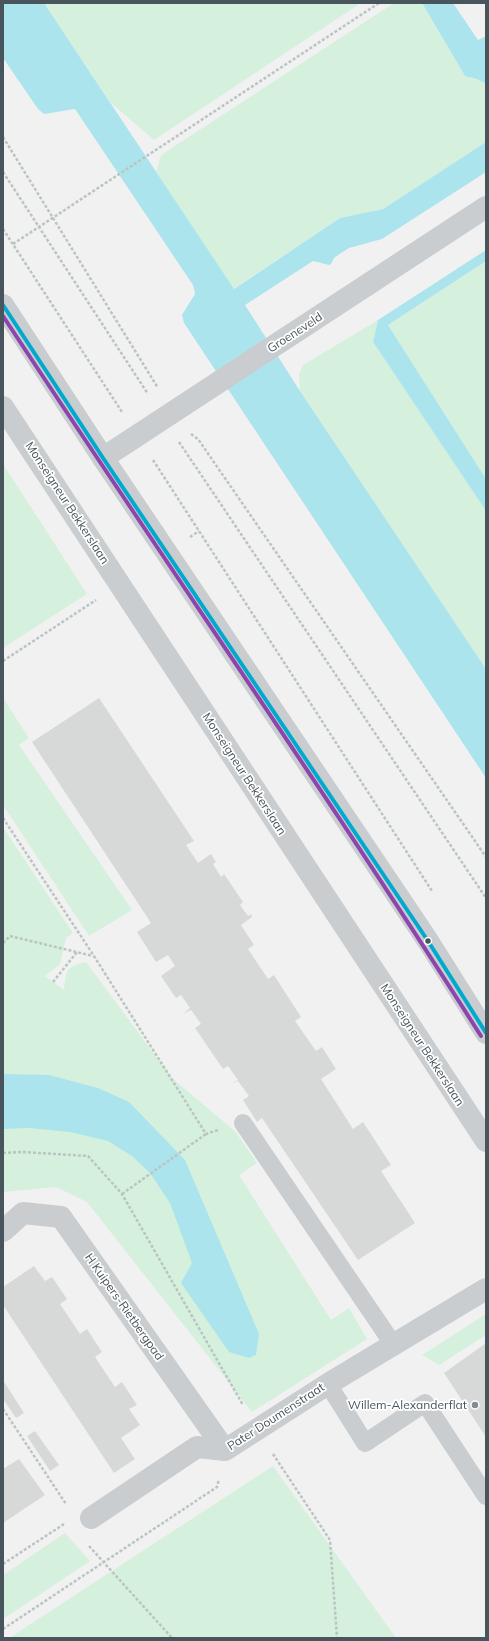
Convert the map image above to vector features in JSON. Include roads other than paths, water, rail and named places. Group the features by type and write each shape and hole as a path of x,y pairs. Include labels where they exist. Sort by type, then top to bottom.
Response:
{"street":[{"name":"Groeneveld","path":"103,458 486,207"},
{"path":"3,305 103,458 428,941 486,1033"},
{"name":"Monseigneur Bekkerslaan","path":"3,407 486,1141"},
{"name":"H Kuipers-Rietbergpad","path":"3,1231 23,1213 61,1217 225,1450"},
{"name":"Pater Doumenstraat","path":"84,1519 197,1447 225,1450 328,1384 486,1288"}],"lane":[{"path":"243,1123 393,1344"},
{"path":"328,1384 365,1443 425,1403 486,1496"}],"water":[{"path":"3,3 44,3 234,289 340,218 383,209 486,142 486,172 382,239 349,248 334,258 329,265 313,261 245,305 300,391 486,669 486,778 184,323 182,315 195,294 193,285 75,109 44,114 38,109 3,58"},
{"path":"422,3 453,3 478,40 486,36 486,84 477,79 465,76"},
{"path":"486,250 486,261 388,325 486,479 486,511 373,342 378,320"},
{"path":"3,1074 49,1075 98,1088 129,1102 185,1160 259,1334 256,1355 249,1358 229,1352 181,1283 192,1263 170,1203 150,1173 132,1156 108,1141 70,1132 29,1128 3,1129"}],"place":[{"name":"Willem-Alexanderflat","path":"475,1405"}]}
